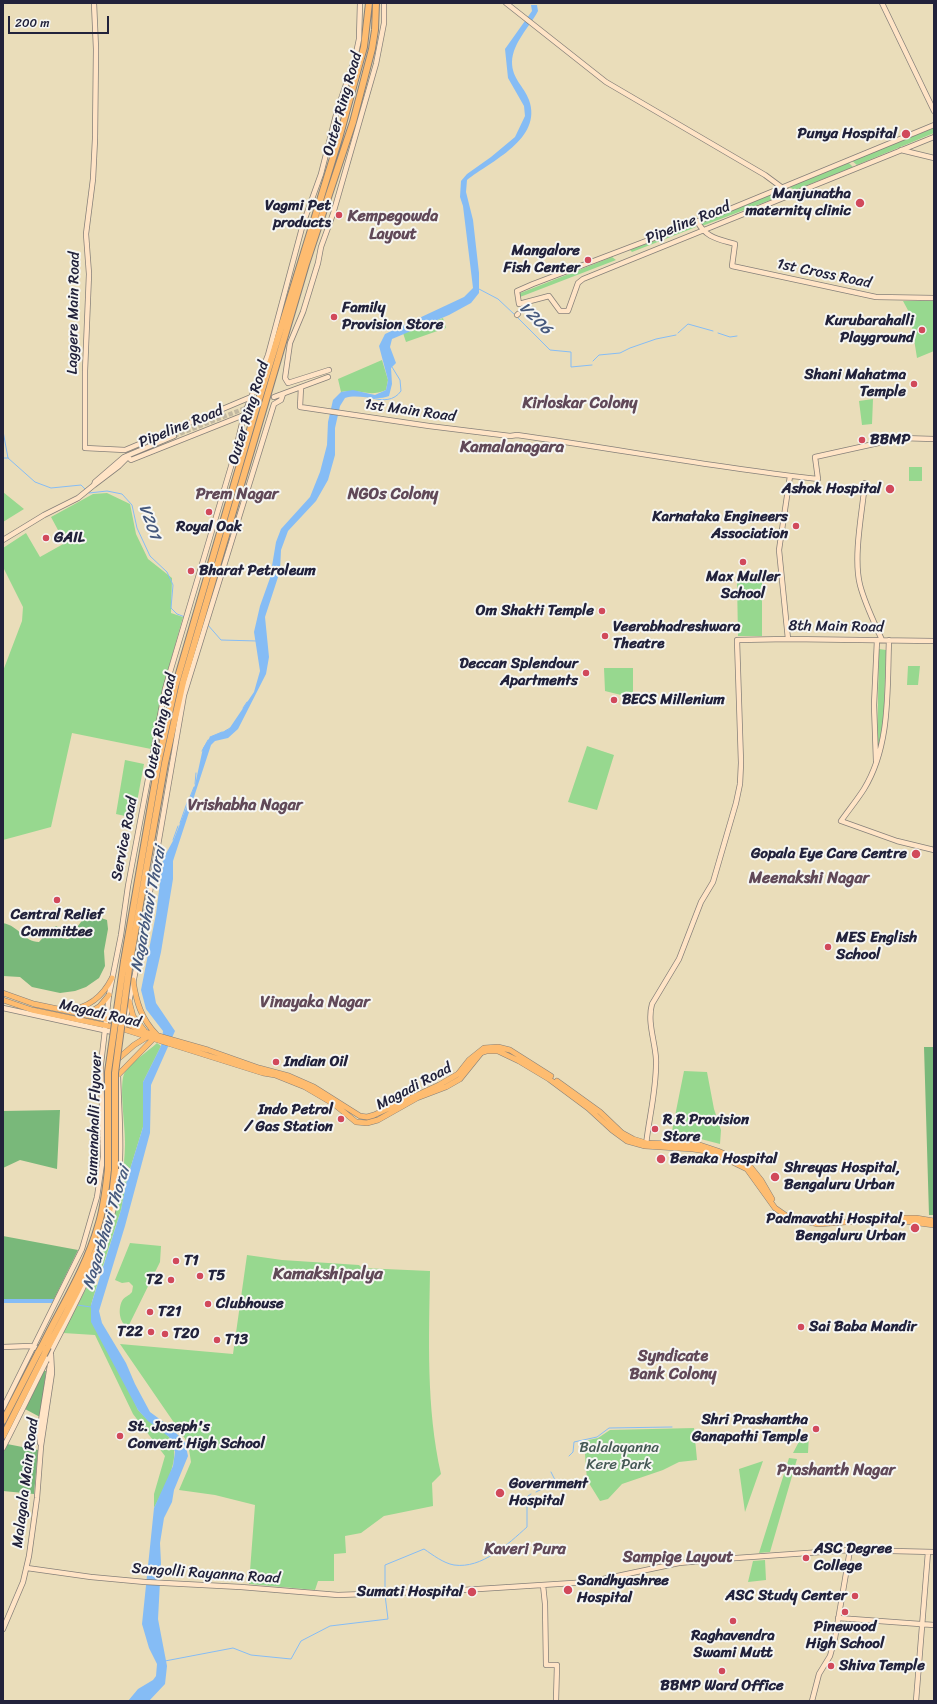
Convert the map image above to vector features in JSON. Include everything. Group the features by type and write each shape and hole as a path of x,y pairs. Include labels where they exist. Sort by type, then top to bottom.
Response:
{"highway":[{"name":"Outer Ring Road","path":"154,833 160,808 165,763 185,684 212,546 340,135 364,47 369,3"},
{"name":"Outer Ring Road","path":"152,797 168,715 198,622 221,561 306,264 353,122 372,49 375,30 376,3"},
{"path":"186,619 198,622"},
{"name":"Sumanahalli Flyover","path":"3,1436 44,1354 45,1346 93,1241 102,1213 112,1169 108,1072 127,961 152,797"},
{"path":"143,811 150,812"},
{"path":"154,833 158,841"},
{"name":"Sumanahalli Flyover","path":"127,961 154,833"},
{"name":"Sumanahalli Flyover","path":"3,1421 44,1354"}],"main road":[{"path":"58,1010 77,1008 90,1003 105,990 112,978"},
{"path":"118,1075 157,1038 140,1011 133,980"},
{"name":"Magadi Road","path":"3,993 58,1010 107,1018 123,1029"},
{"path":"86,1015 100,1006 109,995"},
{"name":"Magadi Road","path":"3,1000 57,1016 147,1035 296,1078 314,1087 354,1114 367,1117 439,1085 458,1074 475,1053 484,1048 498,1047 515,1053 569,1089 600,1112 622,1133 633,1140 646,1145 712,1152 729,1159 752,1174 775,1208 788,1217 818,1224 860,1221 904,1222 934,1225"},
{"path":"120,1058 147,1035 135,1020 128,1004"},
{"name":"Magadi Road","path":"646,1145 700,1146 718,1150 753,1169 775,1204 783,1211 796,1217 818,1220 916,1218 934,1221"}],"street":[{"name":"Laggere Main Road","path":"94,3 96,49 95,139 93,179 86,234 89,274 85,371 85,448 125,450 252,398"},
{"name":"Service Road","path":"3,1408 87,1236 101,1177 103,1157 100,1074 109,995 165,689 186,619 212,546 244,415 268,355 303,224 321,174 337,111 355,58 359,39 360,3"},
{"path":"329,370 288,383 286,381 290,343 303,312 318,263 321,247 328,231 376,64 384,23 384,3"},
{"path":"506,3 606,82 766,175 792,195"},
{"path":"882,3 934,111"},
{"name":"Pipeline Road","path":"934,125 783,188 517,291 519,304 549,296 560,311 568,312 578,283 581,280 934,137"},
{"path":"901,150 934,158"},
{"path":"697,222 702,230"},
{"name":"1st Cross Road","path":"702,230 708,235 735,244 732,266 876,297 934,298"},
{"path":"274,397 328,376"},
{"name":"1st Main Road","path":"301,387 300,407 429,426 510,436 517,435 790,476 818,478 816,457 872,443 901,438 934,439"},
{"path":"221,561 274,404 281,400 283,394"},
{"name":"Pipeline Road","path":"3,540 85,493 128,457 131,460 244,415"},
{"path":"125,450 128,457 174,436"},
{"path":"788,639 779,550 790,476"},
{"path":"865,483 858,568 860,584 880,640 874,706 876,765"},
{"name":"8th Main Road","path":"646,1145 656,1070 650,1012 652,1004 679,959 702,902 713,882 740,784 739,664 737,640 788,639 934,641"},
{"path":"889,640 885,736 876,765 865,789 841,821 897,841 934,850"},
{"path":"3,1448 44,1354 75,1305 104,1241 117,1194 121,1146 118,1075 120,1047 158,841 160,808"},
{"path":"108,1003 128,1004"},
{"name":"Magadi Road","path":"3,1008 58,1021 106,1027"},
{"path":"103,1045 120,1047"},
{"path":"3,1347 33,1347 44,1354"},
{"name":"Malagala Main Road","path":"3,1629 27,1568 36,1510 40,1446 39,1433 48,1373 52,1361 44,1354"},
{"path":"812,1701 819,1674 830,1656 850,1550"},
{"name":"Sangolli Rayanna Road","path":"27,1568 91,1577 146,1582 241,1587 338,1595 385,1594 589,1582 679,1563 850,1550 931,1552"},
{"path":"916,1701 922,1625 931,1552"},
{"path":"543,1585 545,1604 546,1665 557,1665 556,1701"},
{"path":"838,1618 934,1625"}],"green space":[{"path":"934,128 934,133 857,165 851,160"},
{"path":"848,162 853,167 795,190 789,187"},
{"path":"783,189 789,193 702,226 700,222"},
{"path":"695,225 696,227 632,252 630,250"},
{"path":"612,257 616,260 520,297 518,294"},
{"name":"Kurubarahalli Playground","path":"903,301 934,301 934,351 917,358 910,314"},
{"path":"443,318 446,328 406,342 403,333"},
{"path":"382,360 388,380 386,390 374,393 354,391 341,392 338,379"},
{"path":"873,399 872,424 862,425 859,401"},
{"path":"909,467 922,467 922,481 909,481"},
{"path":"3,492 24,509 3,522"},
{"path":"107,493 130,504 136,534 148,559 172,578 171,613 183,617 163,688 151,749 72,733 51,827 3,840 3,671 22,621 23,607 3,567 3,548 26,533 40,557 65,543 51,517 93,494"},
{"path":"737,582 762,582 762,636 738,636"},
{"path":"879,649 886,650 883,735 877,749"},
{"path":"908,666 920,666 918,685 907,685"},
{"path":"604,668 633,668 633,698 605,691"},
{"path":"587,746 614,755 597,810 568,802"},
{"path":"125,760 144,764 134,818 116,814"},
{"path":"92,915 107,920 108,929 104,951 105,966 99,978 86,987 75,991 60,993 32,987 20,977 3,976 3,923 13,927 25,937 39,942 56,926 59,928 62,938 68,939 84,918"},
{"path":"157,1043 161,1046 143,1082 143,1127 127,1179 121,1210 100,1275 93,1272 111,1225 119,1194 124,1162 125,1138 122,1096 123,1077 125,1072 132,1064"},
{"path":"924,1047 934,1047 934,1215 929,1215"},
{"path":"684,1071 707,1072 714,1109 721,1130 720,1144 693,1137 671,1136"},
{"path":"60,1110 57,1169 20,1160 3,1168 3,1111"},
{"path":"3,1236 78,1250 54,1299 3,1299"},
{"path":"130,1243 161,1246 160,1262 128,1327 121,1319 120,1308 123,1299 132,1292 133,1286 129,1282 122,1283 115,1280"},
{"path":"247,1255 282,1260 359,1265 362,1268 430,1271 429,1347 431,1398 436,1449 441,1474 432,1483 433,1506 384,1516 361,1533 345,1536 346,1553 334,1554 334,1581 318,1581 315,1590 249,1584 255,1505 215,1495 179,1490 191,1462 188,1443 120,1344 233,1354"},
{"path":"89,1283 97,1285 91,1305 138,1410 168,1436 173,1444 174,1452 171,1472 154,1508 154,1494 165,1456 133,1414 95,1335 63,1333"},
{"path":"44,1371 46,1371 40,1417 25,1409"},
{"name":"Balalayanna Kere Park","path":"694,1428 697,1460 679,1462 663,1470 622,1484 608,1499 600,1501 587,1480 584,1441 598,1438 610,1430"},
{"path":"803,1434 809,1434 808,1453 793,1453"},
{"path":"7,1444 38,1450 34,1494 3,1491 3,1453"},
{"path":"789,1458 797,1459 770,1552 759,1553"},
{"path":"763,1461 745,1512 739,1469"},
{"path":"765,1560 766,1580 748,1582 753,1561"}],"water":[{"name":"Nagarbhavi Thorai","path":"531,5 537,5 538,11 518,42 512,62 516,78 529,100 531,114 529,126 512,148 467,180 466,192 473,220 479,273 479,293 471,303 449,315 392,339 390,347 396,363 391,368 392,384 389,396 383,398 356,396 345,398 340,406 335,428 335,455 328,480 316,501 288,531 281,550 280,571 265,617 269,657 266,674 238,729 228,738 215,741 211,745 173,861 173,879 161,952 153,987 156,1003 175,1031 151,1085 150,1133 125,1226 99,1311 102,1323 126,1363 150,1412 169,1426 185,1442 188,1456 174,1490 172,1502 164,1518 160,1543 161,1563 158,1619 167,1666 165,1684 149,1701 128,1701 138,1689 153,1680 156,1676 157,1664 149,1648 142,1624 154,1508 173,1466 175,1452 169,1437 148,1421 138,1410 91,1322 91,1305 121,1210 127,1179 143,1127 143,1082 161,1046 163,1031 146,1009 141,990 156,914 163,859 174,839 195,785 203,748 210,737 229,729 254,692 260,671 254,632 260,606 270,578 276,542 281,529 310,497 320,472 327,445 328,422 333,400 341,392 353,390 375,395 386,390 388,380 379,346 385,334 464,297 473,288 463,206 460,197 461,181 467,174 515,137 525,116 524,106 508,78 505,49 532,11"},
{"path":"3,1299 54,1299 52,1303 3,1303"}],"waterway":[{"name":"V206","path":"479,289 498,299 515,315"},
{"name":"V206","path":"517,317 550,350 571,352 571,367 592,365"},
{"name":"V206","path":"678,333 688,324 713,331"},
{"name":"V206","path":"718,333 730,337 737,336"},
{"name":"V206","path":"593,361 599,355 620,353 656,339 676,335"},
{"name":"Nagarbhavi Thorai","path":"372,398 380,400 388,399 395,397 401,391 400,380 392,367"},
{"name":"V201","path":"3,431 8,458 35,482 51,488 81,485 85,489"},
{"name":"V201","path":"3,458 8,458"},
{"name":"V201","path":"89,493 107,491 122,494 132,505 137,528 150,556 167,572 173,585 171,608 177,614 185,617"},
{"name":"V201","path":"207,624 221,640 257,641"},
{"name":"Nagarbhavi Thorai","path":"243,708 247,702"},
{"name":"Nagarbhavi Thorai","path":"225,731 230,728"},
{"name":"Nagarbhavi Thorai","path":"210,737 222,732"},
{"name":"Nagarbhavi Thorai","path":"202,751 208,740"},
{"name":"Nagarbhavi Thorai","path":"195,784 196,773"},
{"name":"Nagarbhavi Thorai","path":"190,797 194,787"},
{"name":"Nagarbhavi Thorai","path":"180,823 188,800"},
{"name":"Nagarbhavi Thorai","path":"173,840 178,826"},
{"path":"77,1305 91,1307"},
{"path":"569,1456 573,1452 574,1442 597,1437 609,1428 672,1427"},
{"path":"536,1492 556,1482 551,1472"},
{"path":"385,1591 385,1565 424,1549 442,1561 454,1565 475,1563 494,1554 512,1541 527,1527 527,1506"},
{"path":"165,1661 233,1648 251,1655 291,1659 301,1641 330,1626 388,1619 385,1595"}],"tunnel":[{"path":"174,436 274,397"}],"place":[{"name":"Punya Hospital","path":"906,134"},
{"name":"Manjunatha maternity clinic","path":"860,203"},
{"name":"Vagmi Pet products","path":"339,215"},
{"name":"Mangalore Fish Center","path":"588,260"},
{"name":"Family Provision Store","path":"334,317"},
{"name":"Kurubarahalli Playground","path":"922,330"},
{"name":"Shani Mahatma Temple","path":"914,384"},
{"name":"BBMP","path":"862,440"},
{"name":"Ashok Hospital","path":"890,489"},
{"name":"Royal Oak","path":"209,512"},
{"name":"Karnataka Engineers Association","path":"796,526"},
{"name":"GAIL","path":"46,538"},
{"name":"Max Muller School","path":"743,562"},
{"name":"Bharat Petroleum","path":"191,571"},
{"name":"Om Shakti Temple","path":"602,611"},
{"name":"Veerabhadreshwara Theatre","path":"605,636"},
{"name":"Deccan Splendour Apartments","path":"586,673"},
{"name":"BECS Millenium","path":"614,700"},
{"name":"Gopala Eye Care Centre","path":"916,854"},
{"name":"Central Relief Committee","path":"57,900"},
{"name":"MES English School","path":"828,947"},
{"name":"Indian Oil","path":"276,1062"},
{"name":"Indo Petrol / Gas Station","path":"341,1119"},
{"name":"R R Provision Store","path":"655,1129"},
{"name":"Benaka Hospital","path":"661,1159"},
{"name":"Shreyas Hospital, Bengaluru Urban","path":"775,1177"},
{"name":"Padmavathi Hospital, Bengaluru Urban","path":"915,1228"},
{"name":"T1","path":"176,1261"},
{"name":"T5","path":"200,1276"},
{"name":"T2","path":"171,1280"},
{"name":"Clubhouse","path":"208,1304"},
{"name":"T21","path":"150,1312"},
{"name":"Sai Baba Mandir","path":"801,1327"},
{"name":"T22","path":"151,1332"},
{"name":"T20","path":"165,1334"},
{"name":"T13","path":"217,1340"},
{"name":"Shri Prashantha Ganapathi Temple","path":"816,1429"},
{"name":"St. Joseph's Convent High School","path":"120,1436"},
{"name":"Government Hospital","path":"500,1493"},
{"name":"ASC Degree College","path":"806,1558"},
{"name":"Sandhyashree Hospital","path":"568,1590"},
{"name":"Sumati Hospital","path":"472,1592"},
{"name":"ASC Study Center","path":"855,1596"},
{"name":"Pinewood High School","path":"845,1612"},
{"name":"Raghavendra Swami Mutt","path":"733,1621"},
{"name":"Shiva Temple","path":"831,1666"},
{"name":"BBMP Ward Office","path":"722,1671"}],"district":[{"name":"Kempegowda Layout","path":"393,226"},
{"name":"Kirloskar Colony","path":"580,404"},
{"name":"Kamalanagara","path":"512,448"},
{"name":"Prem Nagar","path":"237,495"},
{"name":"NGOs Colony","path":"393,495"},
{"name":"Vrishabha Nagar","path":"245,806"},
{"name":"Meenakshi Nagar","path":"809,879"},
{"name":"Vinayaka Nagar","path":"315,1003"},
{"name":"Kamakshipalya","path":"328,1275"},
{"name":"Syndicate Bank Colony","path":"673,1366"},
{"name":"Prashanth Nagar","path":"836,1471"},
{"name":"Kaveri Pura","path":"525,1550"},
{"name":"Sampige Layout","path":"678,1558"}]}
